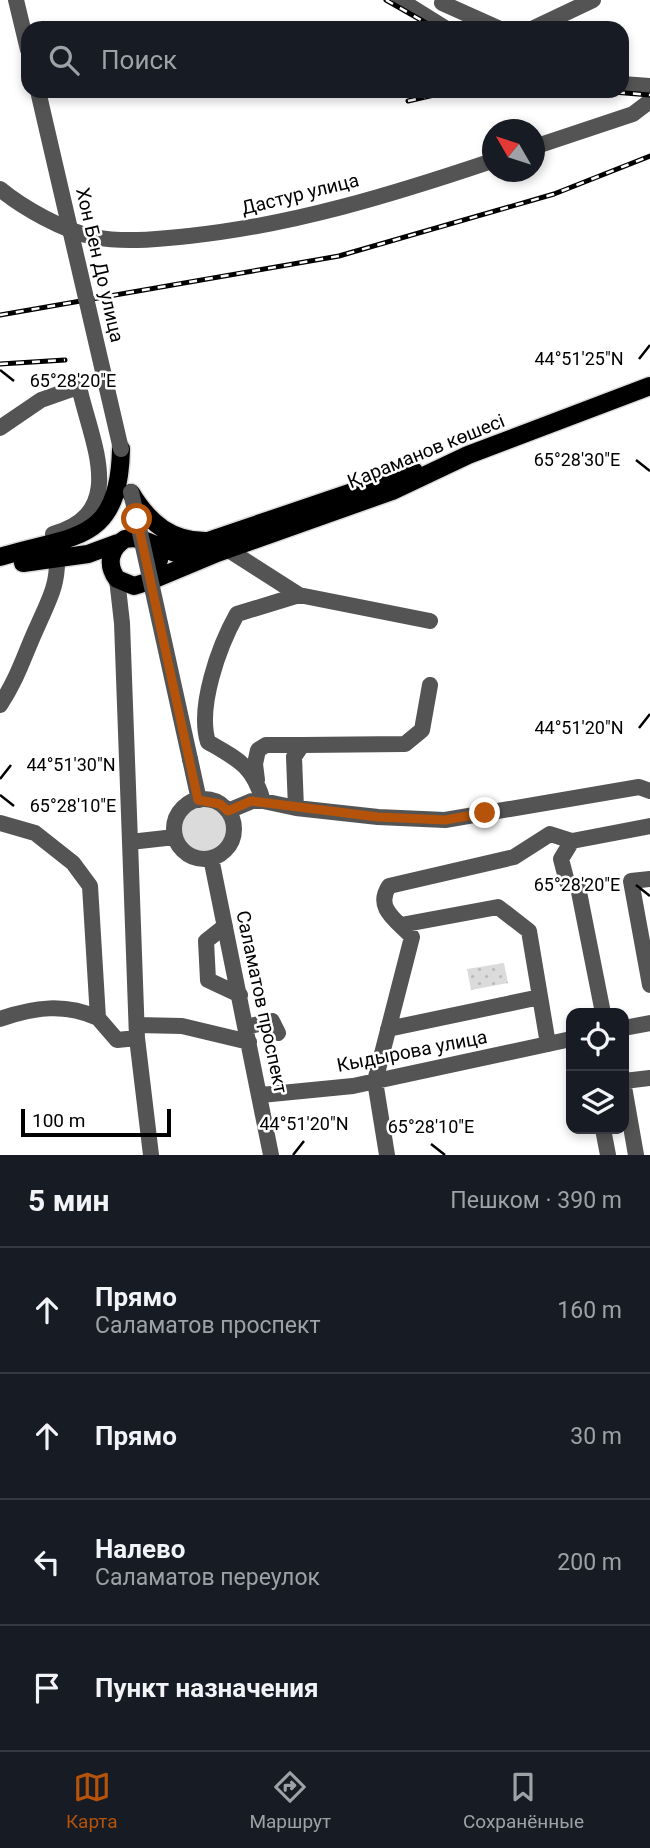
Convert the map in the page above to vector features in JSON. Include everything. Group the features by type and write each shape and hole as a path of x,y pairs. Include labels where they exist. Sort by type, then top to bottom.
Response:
{"main road":[{"name":"Қараманов көшесі","path":"222,551 393,491 468,455 650,386"},
{"path":"0,557 68,541 97,524 107,512 118,488 121,449"},
{"path":"131,492 152,521 178,538 208,541 388,478 468,455"},
{"path":"0,569 63,557 133,537 148,541 174,555 222,551"},
{"path":"115,576 110,563 118,543"},
{"path":"146,583 159,560 154,546"},
{"path":"63,557 87,561 124,584 146,583 222,551"}],"street":[{"path":"16,0 21,21"},
{"path":"400,0 433,21"},
{"path":"549,21 593,0"},
{"path":"442,4 482,21"},
{"path":"629,84 650,86"},
{"name":"Хон Бен До улица","path":"40,98 131,492"},
{"path":"545,143 633,114 650,101"},
{"name":"Дастур улица","path":"0,188 33,212 92,237 133,240 254,229 422,184 482,164"},
{"path":"0,428 41,400 75,388 80,391 101,481 90,514 71,529 0,549"},
{"path":"131,492 198,800"},
{"path":"222,551 299,595 430,621"},
{"path":"0,705 20,675 37,627 56,588 63,557"},
{"path":"115,576 122,623 137,1032 151,1155"},
{"path":"122,623 126,607 146,583"},
{"path":"264,802 257,780 246,765 208,742 204,729 207,698 225,636 237,614 299,595"},
{"path":"257,780 258,750 266,745 405,744 422,730 430,685"},
{"path":"296,808 294,757 302,745"},
{"path":"228,811 251,801 378,817 445,820 639,787 650,791"},
{"path":"198,800 220,804 228,811 233,822 230,845 222,854 211,858 189,855 176,837 175,825 179,814 187,805 198,800"},
{"path":"0,823 35,833 73,863 90,886 98,1018"},
{"path":"387,1155 375,1082 412,937 390,917 383,905 384,893 389,886 514,857 550,834 572,841 650,826"},
{"path":"130,842 176,837"},
{"path":"572,841 561,859 567,883 578,887 602,1008"},
{"name":"Саламатов проспект","path":"211,858 271,1155"},
{"path":"650,879 631,881 650,985"},
{"path":"401,925 498,908 529,931 548,1044"},
{"path":"225,926 206,942 208,980 240,995"},
{"path":"388,1029 540,997"},
{"path":"0,1019 29,1009 77,1009 98,1018 117,1040 137,1032 182,1026 248,1034 272,1021 278,1033"},
{"path":"629,1027 650,1023"},
{"name":"Кыдырова улица","path":"261,1095 375,1082 566,1040"},
{"path":"629,1081 650,1078"},
{"path":"629,1115 636,1155"},
{"path":"604,1134 608,1155"}],"shaded area":[{"path":"204,806 220,813 227,829 220,845 204,852 188,845 181,829 188,813"},
{"path":"504,963 508,983 471,990 467,969"}],"railway":[{"path":"386,0 423,21"},
{"path":"629,93 650,95"},
{"path":"408,101 421,98"},
{"path":"0,315 339,256 554,194 650,156"},
{"path":"0,364 65,360"}],"route":[{"path":"137,519 198,800 210,800 228,811 251,801 378,817 445,820 485,813"}]}
